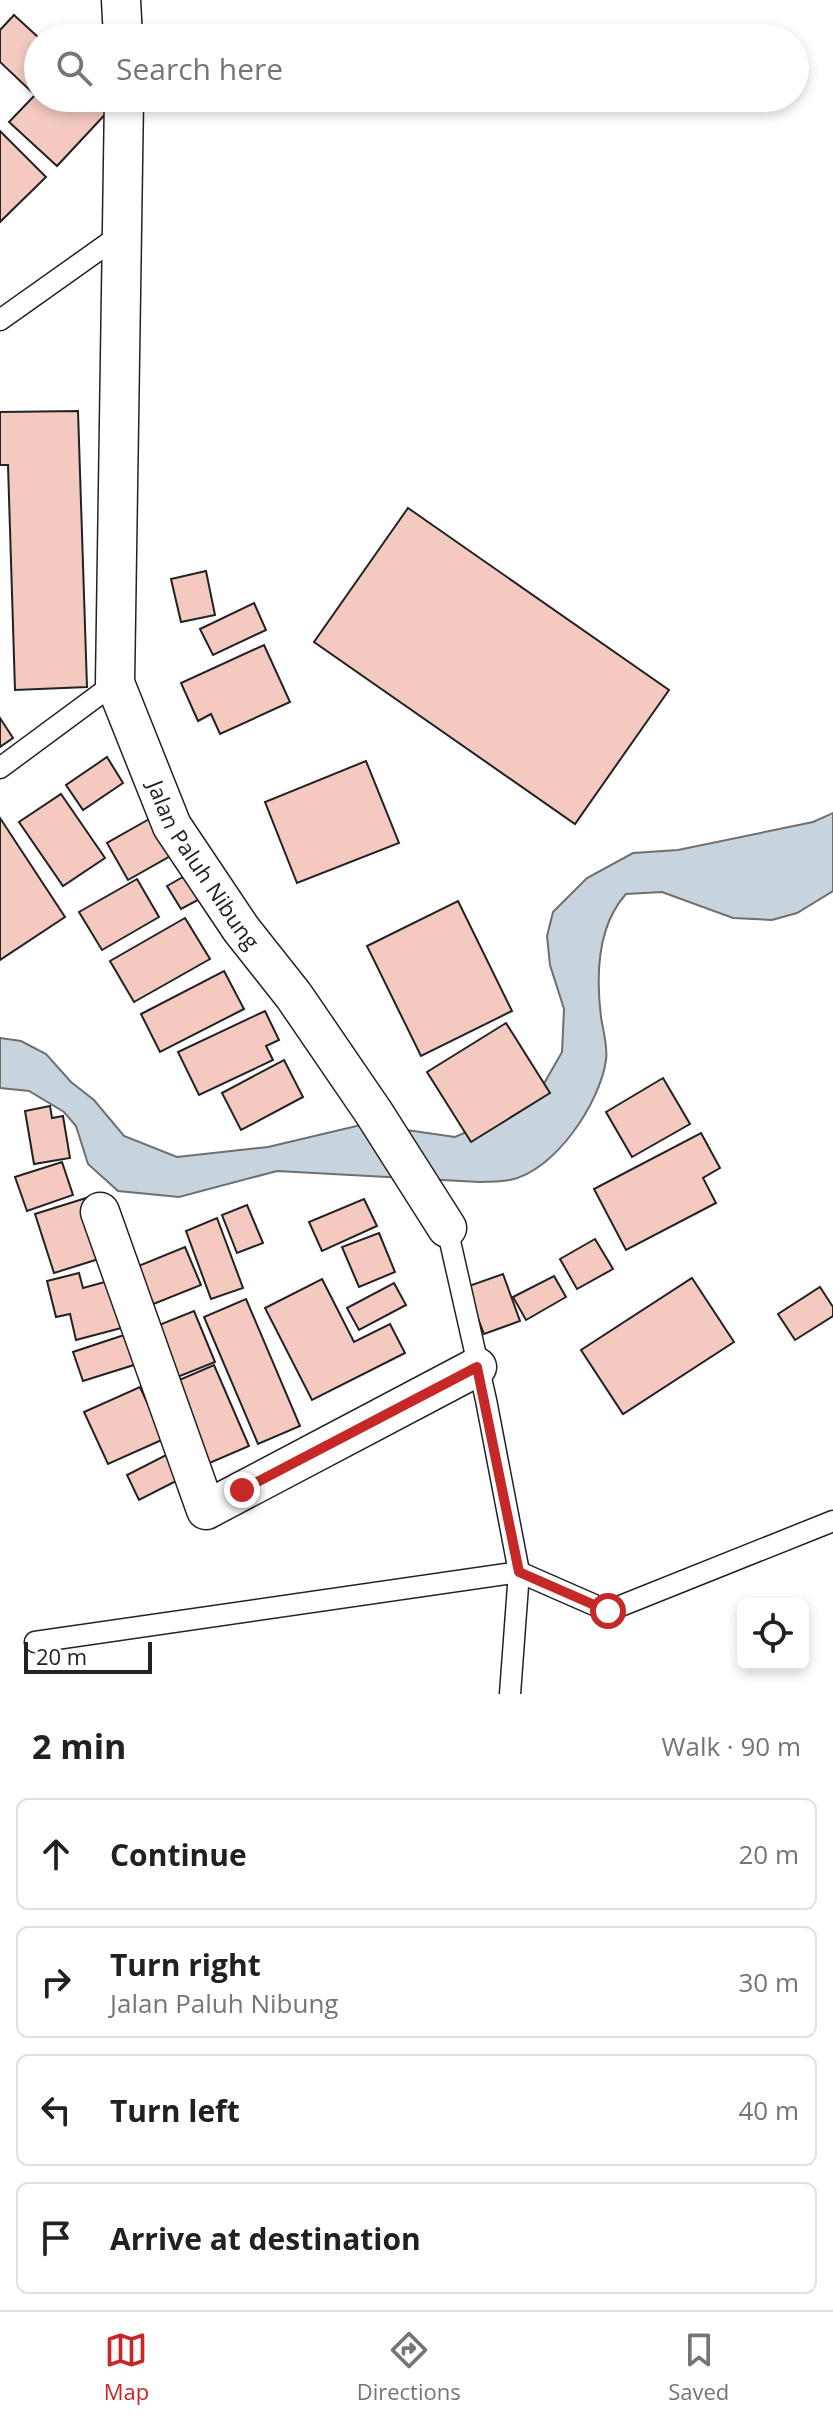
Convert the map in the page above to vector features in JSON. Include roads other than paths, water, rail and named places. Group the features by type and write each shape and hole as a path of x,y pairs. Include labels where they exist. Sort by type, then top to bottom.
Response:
{"street":[{"path":"121,0 122,24"},
{"name":"Jalan Paluh Nibung","path":"124,112 115,683 172,826 241,929 294,996 447,1228"},
{"path":"100,1212 206,1510 477,1367"}],"lane":[{"path":"0,320 120,235"},
{"path":"0,768 115,683"},
{"name":"Jalan Paluh Nibung","path":"447,1228 519,1572 510,1694"},
{"path":"35,1642 519,1572 608,1611 833,1521"}]}
